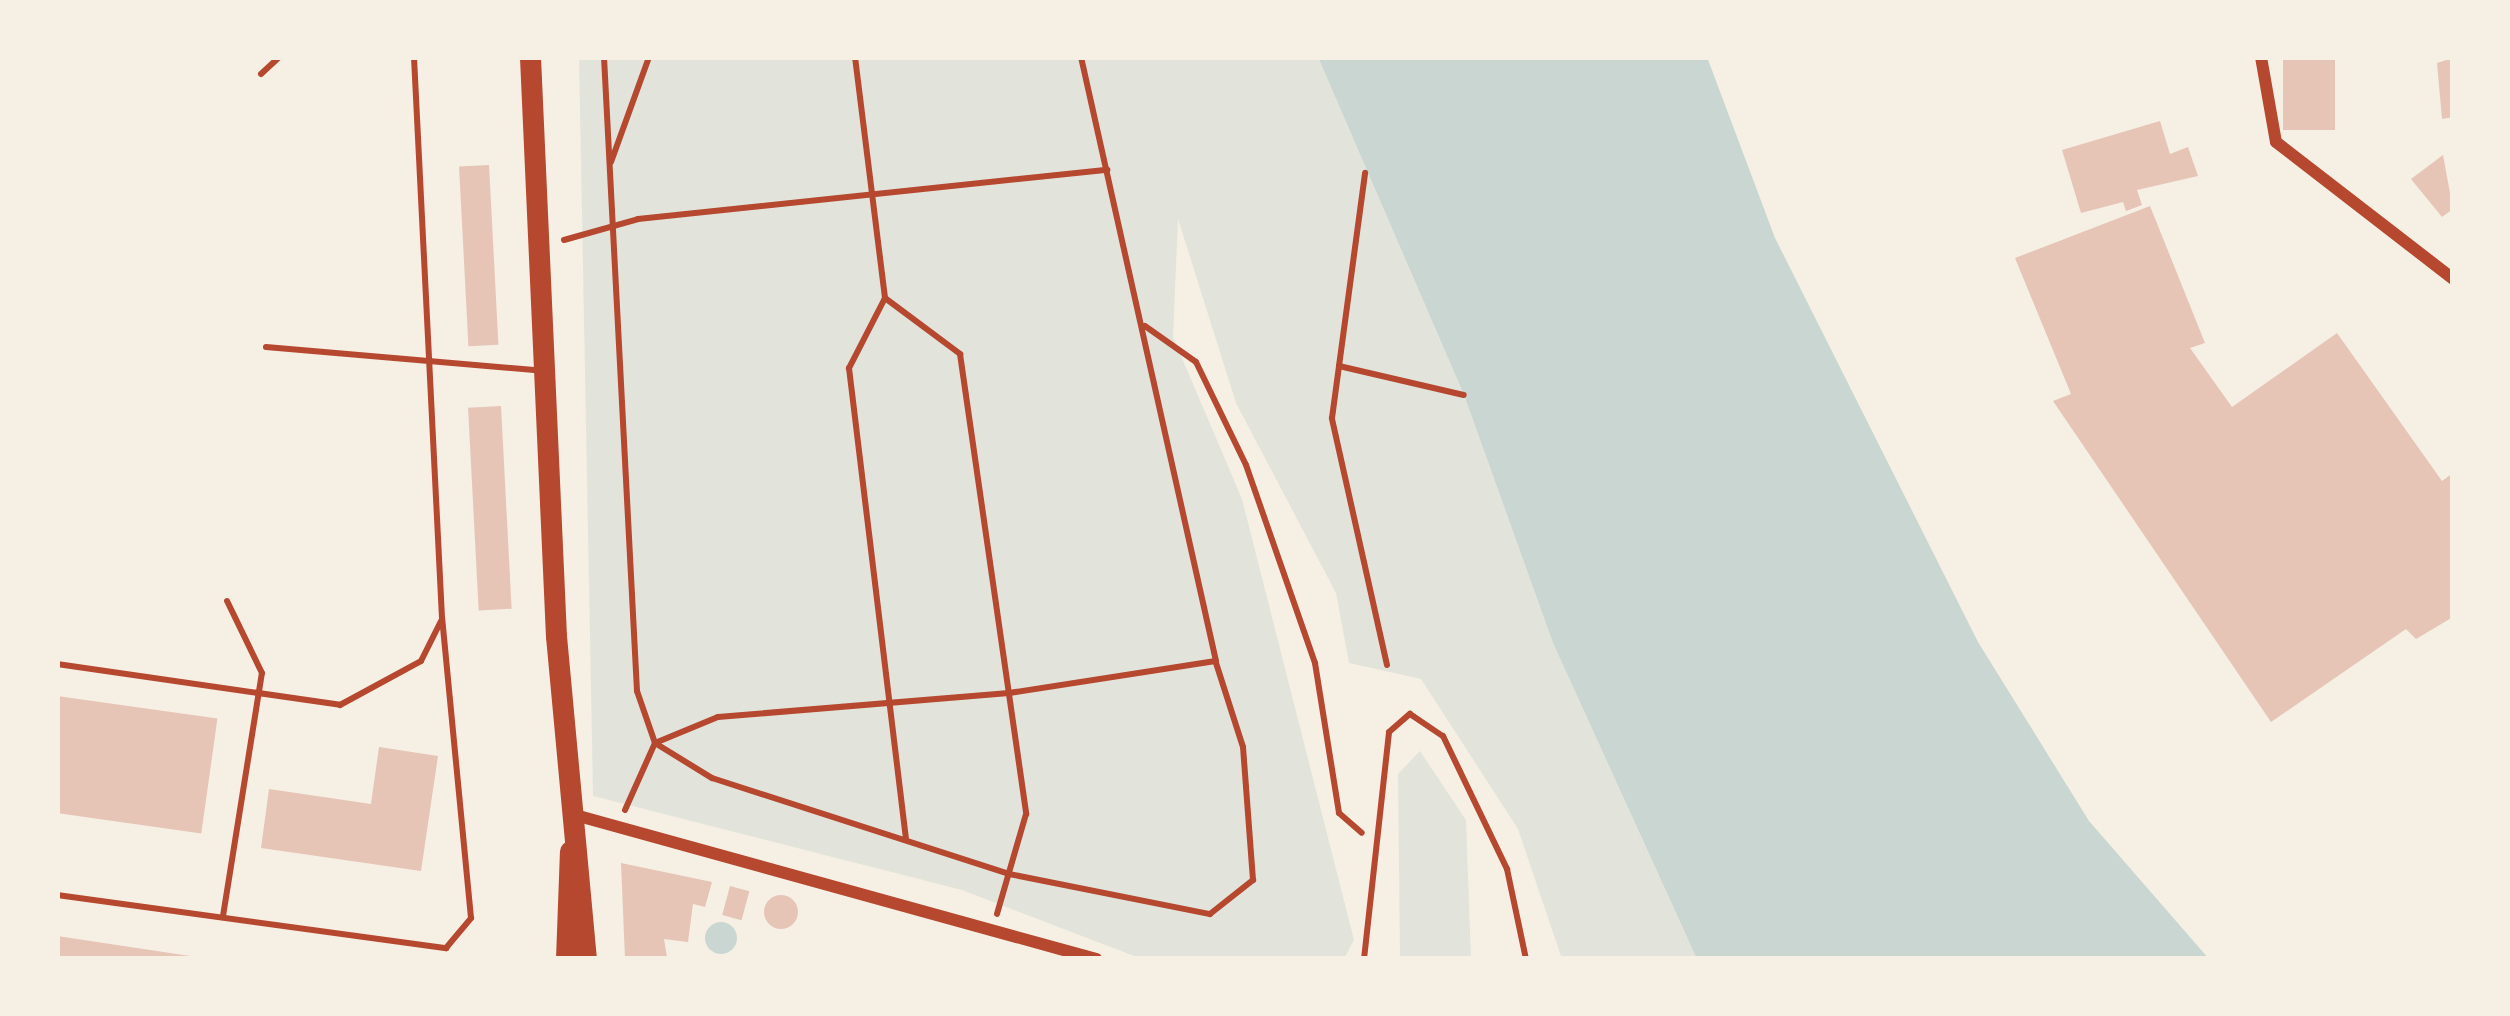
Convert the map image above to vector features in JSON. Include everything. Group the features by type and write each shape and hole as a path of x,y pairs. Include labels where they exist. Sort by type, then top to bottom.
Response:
{"main road":[{"path":"530,57 544,370 586,959"},
{"path":"566,959 575,814"}],"street":[{"path":"2261,57 2276,142 2453,279"},
{"path":"575,814 620,819 994,923 1096,959"}],"lane":[{"path":"260,74 279,57"},
{"path":"57,895 446,948 471,918 442,618 414,57"},
{"path":"266,347 430,368 544,370"},
{"path":"223,918 262,673 227,601"},
{"path":"57,664 340,705 421,661 442,618"},
{"path":"1364,959 1389,732 1410,714 1443,736 1508,869 1526,959"}],"path":[{"path":"604,57 637,691 656,743 712,778 1009,874 1210,914 1253,880 1243,747 1216,661 1082,57"},
{"path":"610,165 649,57"},
{"path":"855,57 885,298 849,368 895,704 906,839"},
{"path":"537,243 614,225 1107,170"},
{"path":"1364,173 1332,418 1387,665"},
{"path":"885,298 960,354 1026,814 994,923"},
{"path":"1142,324 1196,362 1246,465 1315,664 1339,813 1376,846"},
{"path":"1339,367 1464,395"},
{"path":"620,819 656,743 718,717 1009,693 1216,661"}],"shaded area":[{"path":"579,57 1318,57 1464,395 1553,643 1697,959 1562,959 1518,829 1421,679 1349,663 1336,593 1236,403 1178,219 1173,337 1242,499 1354,940 1344,959 1142,959 962,890 593,796"},
{"path":"1318,57 1707,57 1775,238 1978,642 2089,821 2209,959 1697,959 1553,643 1464,395"},
{"path":"1420,751 1466,820 1471,959 1400,959 1398,774"},
{"path":"721,922 733,926 737,938 733,950 721,954 709,950 705,938 709,926"}],"building":[{"path":"2283,57 2335,57 2335,130 2283,130"},
{"path":"2453,58 2453,117 2442,119 2437,63"},
{"path":"2160,121 2170,154 2188,147 2198,176 2137,190 2142,205 2126,211 2123,202 2081,213 2062,150"},
{"path":"2443,155 2453,209 2442,217 2411,179"},
{"path":"489,165 498,345 468,346 459,167"},
{"path":"2150,206 2205,343 2190,348 2232,407 2337,333 2442,481 2453,473 2453,617 2416,639 2406,629 2271,722 2053,401 2071,394 2015,258"},
{"path":"501,406 512,609 479,610 468,408"},
{"path":"57,696 217,719 201,833 57,813"},
{"path":"379,747 438,756 421,871 261,848 269,789 371,804"},
{"path":"621,863 712,882 705,907 693,904 688,942 664,939 667,957 625,959"},
{"path":"730,886 749,891 742,920 722,915"},
{"path":"781,895 793,900 798,912 793,924 781,929 769,924 764,912 769,900"},
{"path":"57,936 190,956 190,959 57,959"}]}
